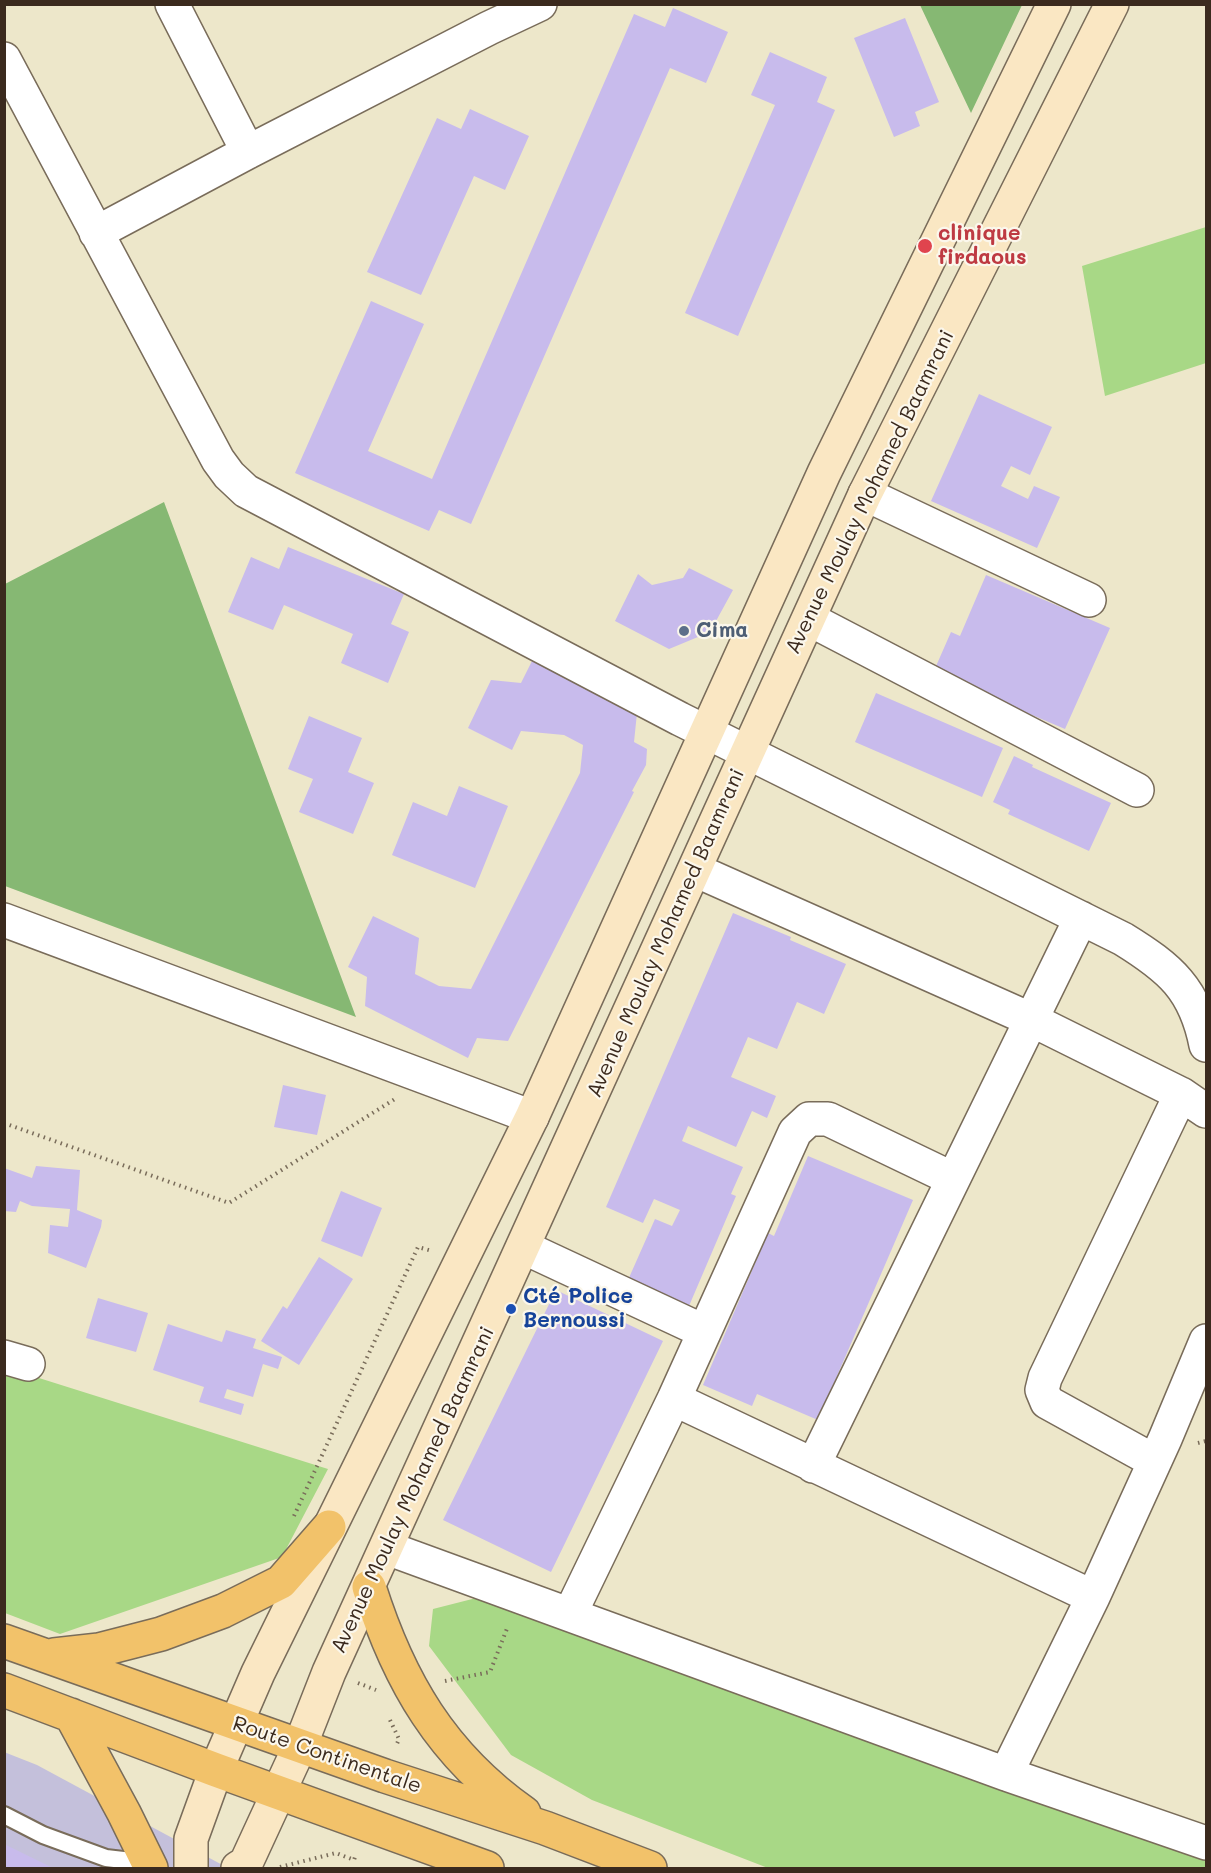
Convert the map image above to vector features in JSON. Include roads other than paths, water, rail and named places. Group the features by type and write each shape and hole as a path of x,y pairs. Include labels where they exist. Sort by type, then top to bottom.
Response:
{"main road":[{"path":"46,1656 99,1650 170,1631 224,1611 281,1582 329,1527"},
{"path":"369,1587 382,1629 421,1707 447,1742 476,1774 509,1803 545,1828"},
{"name":"Route Continentale","path":"4,1641 385,1776 545,1828 650,1869"},
{"path":"4,1690 487,1869"},
{"path":"71,1715 150,1866"}],"street":[{"path":"172,4 248,152"},
{"path":"96,233 248,152 483,16 540,4"},
{"path":"191,1869 191,1839 235,1722 532,1117 705,731 824,473 1054,4"},
{"name":"Avenue Moulay Mohamed Baamrani","path":"238,1869 246,1863 300,1746 329,1672 865,494 1112,4"},
{"path":"4,59 218,460 229,475 246,491 705,731 1123,939 1171,973 1189,995 1198,1013 1206,1045"},
{"path":"865,494 1089,600"},
{"path":"809,619 1137,790"},
{"path":"694,870 1032,1020 1194,1102 1050,1368 1042,1390 1047,1402 1155,1461"},
{"path":"813,1466 1081,918"},
{"path":"4,920 532,1117"},
{"path":"570,1614 674,1399 795,1131 808,1119 828,1119 953,1179"},
{"path":"523,1247 703,1331"},
{"path":"1006,1774 1093,1597 1155,1461 1206,1341"},
{"path":"674,1399 1093,1597"},
{"path":"387,1548 1006,1774 1206,1844"}],"lane":[{"path":"4,1815 43,1835 106,1858 150,1866"}],"place":[{"name":"clinique firdaous","path":"925,246"},
{"name":"Cima","path":"684,631"},
{"name":"Cté Police Bernoussi","path":"511,1309"}]}
